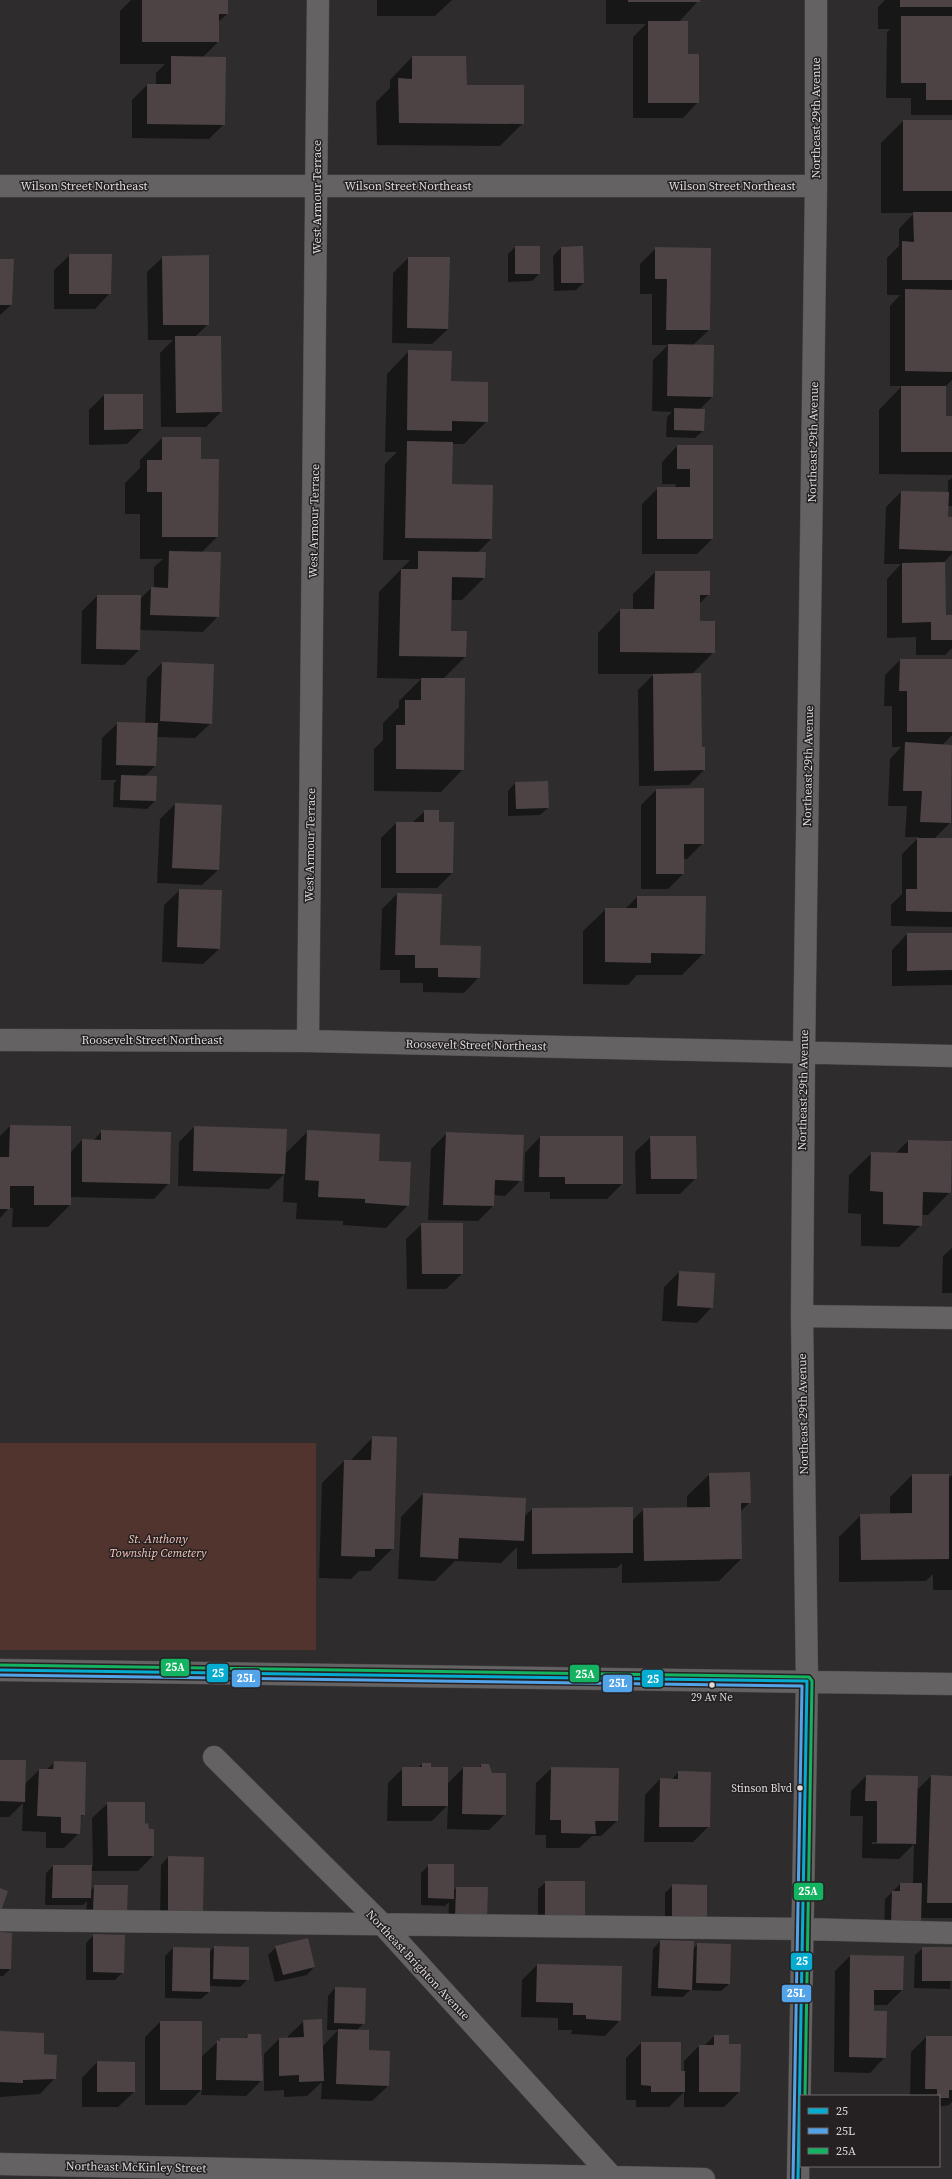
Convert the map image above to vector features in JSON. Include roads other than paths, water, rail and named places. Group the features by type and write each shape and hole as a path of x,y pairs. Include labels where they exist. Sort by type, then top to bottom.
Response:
{"street":[{"name":"West Armour Terrace","path":"308,1041 318,0"},
{"name":"Northeast 29th Avenue","path":"800,2095 808,1682 802,1316 804,1054 816,186 816,0"},
{"name":"Wilson Street Northeast","path":"0,186 816,186"},
{"name":"Roosevelt Street Northeast","path":"0,1040 308,1041 804,1054 952,1056"},
{"path":"802,1316 952,1318"},
{"path":"0,1670 952,1684"},
{"name":"Northeast Brighton Avenue","path":"214,1757 382,1924 613,2178"},
{"path":"0,1920 804,1929 952,1933"},
{"name":"Northeast 29th Avenue","path":"798,2179 800,2096"},
{"name":"Northeast McKinley Street","path":"0,2164 704,2179"}],"place":[{"name":"29 Av Ne","path":"712,1685"},
{"name":"Stinson Blvd","path":"800,1788"}],"park label":[{"name":"St. Anthony Township Cemetery","path":"158,1546"}]}
